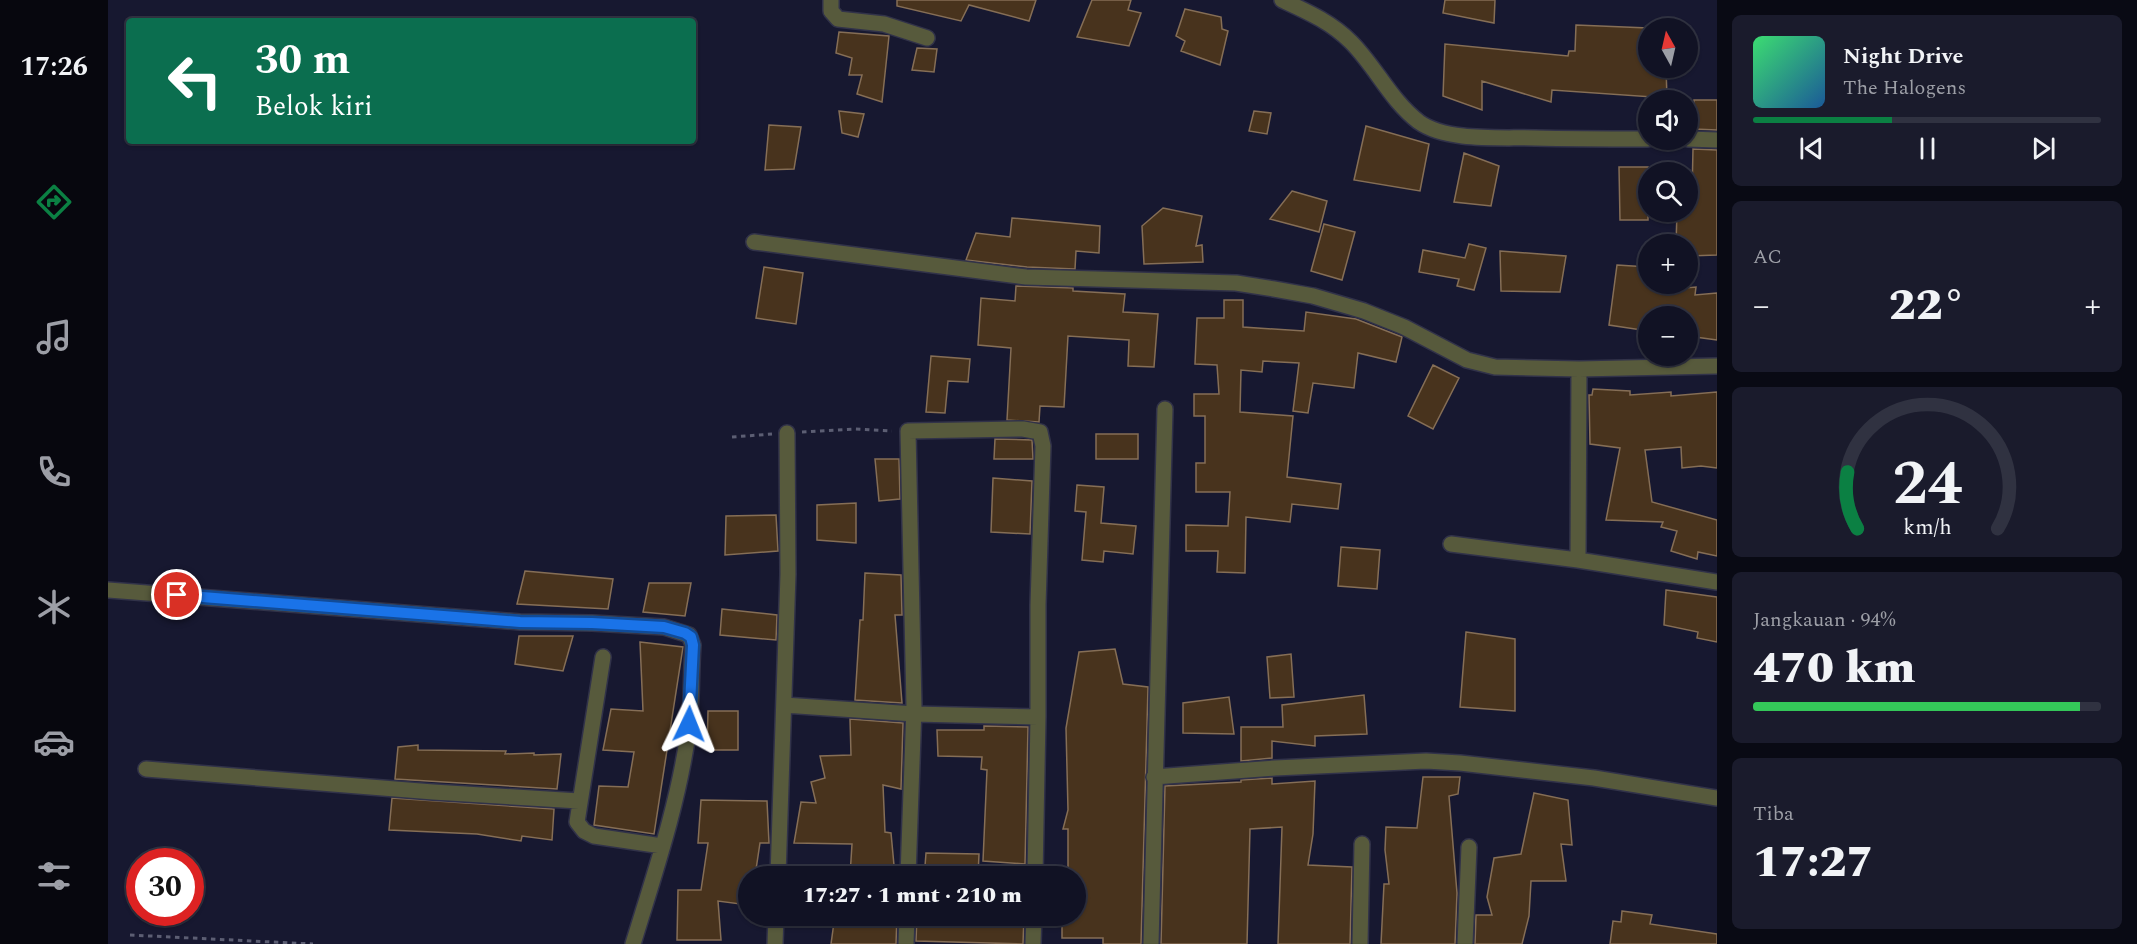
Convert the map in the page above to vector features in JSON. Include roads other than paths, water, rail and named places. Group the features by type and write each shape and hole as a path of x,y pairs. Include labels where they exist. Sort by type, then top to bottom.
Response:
{"street":[{"path":"831,0 831,11 838,19 884,24 927,38"},
{"path":"1282,0 1321,18 1338,29 1353,44 1401,104 1417,120 1435,131 1482,137 1638,139"},
{"path":"1698,139 1717,140"},
{"path":"754,242 1026,277 1236,284 1313,296 1364,310 1404,327 1467,360 1495,367 1579,369 1717,366"},
{"path":"1578,560 1579,369"},
{"path":"1151,944 1165,409"},
{"path":"908,866 914,714 908,431 1023,429 1039,431 1042,434 1035,866"},
{"path":"778,866 788,574 787,434"},
{"path":"1451,544 1578,560 1717,582"},
{"path":"108,590 520,622 664,627 691,637 693,645 689,724 676,803 633,944"},
{"path":"603,657 579,801 578,822 588,834 662,846"},
{"path":"784,705 914,714 1038,717"},
{"path":"1154,777 1275,768 1426,761 1594,778 1717,798"},
{"path":"146,769 579,801"},
{"path":"1360,944 1362,844"},
{"path":"1465,944 1469,847"},
{"path":"775,944 776,926"},
{"path":"906,944 907,926"},
{"path":"1033,944 1034,926"}]}
